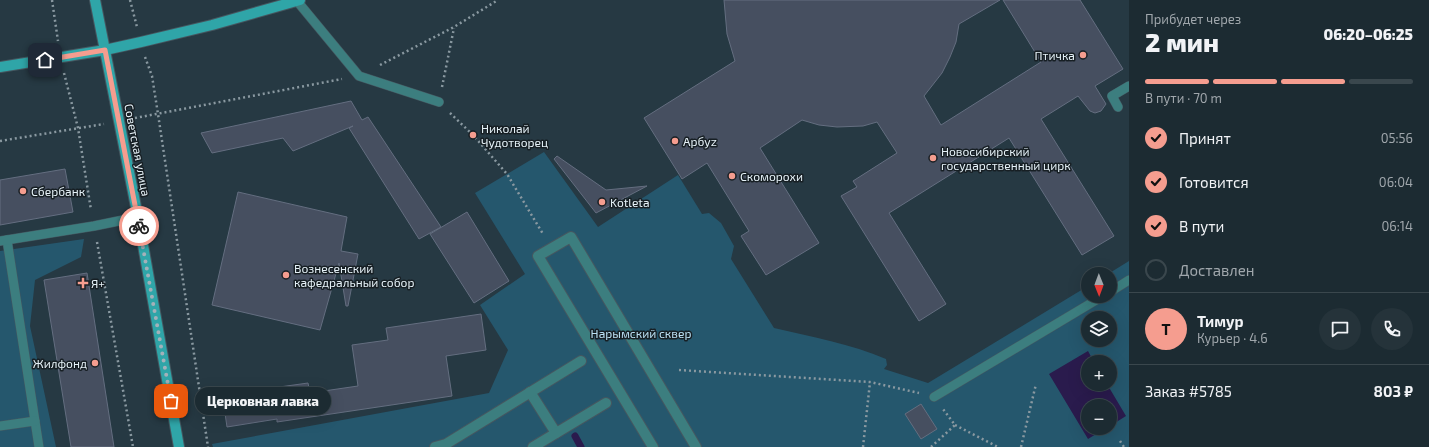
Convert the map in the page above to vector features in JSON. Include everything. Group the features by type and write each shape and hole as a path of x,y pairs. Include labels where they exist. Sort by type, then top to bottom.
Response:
{"street":[{"name":"Советская улица","path":"95,0 138,217 179,447"},
{"path":"0,67 105,50 298,1"},
{"path":"653,447 538,256 571,237 696,447"},
{"path":"435,447 447,446 581,360"},
{"path":"530,392 556,433"},
{"path":"533,447 606,403"}],"lane":[{"path":"298,1 359,76 439,102"},
{"path":"1118,107 1112,96 1129,86"},
{"path":"39,447 4,241 138,217"},
{"path":"1117,288 1129,280"},
{"path":"934,397 1091,303"},
{"path":"0,426 35,421"}],"path":[{"path":"130,0 152,76 208,447"},
{"path":"0,141 158,114 359,76 454,27 498,0"},
{"path":"454,27 439,102 473,135 507,174 552,248"},
{"path":"76,120 133,447"},
{"path":"679,370 870,382 934,397 955,425 998,447"},
{"path":"863,447 870,382"},
{"path":"1021,447 1036,384"},
{"path":"931,447 955,425"},
{"path":"1120,441 1124,447"}],"green space":[{"name":"Нарымский сквер","path":"544,152 598,227 678,175 702,214 709,213 721,223 734,246 731,259 774,328 831,341 873,354 886,359 887,365 884,369 928,383 1081,290 1081,303 1117,303 1117,268 1129,261 1129,447 213,447 212,444 489,393 508,350 480,305 525,274 475,193"},
{"path":"84,239 81,257 35,280 30,326 56,447 0,447 0,251"}],"shaded area":[{"path":"1088,351 1090,355 1081,355"},
{"path":"1081,355 1081,391 1111,391 1116,399 1081,399 1081,427 1049,374"},
{"path":"1117,401 1126,416 1117,422"},
{"path":"1086,435 1095,435 1088,439"}],"building":[{"name":"Новосибирский государственный цирк","path":"724,0 1000,0 959,24 956,42 950,57 942,73 924,96 941,125 1041,62 1003,0 1080,0 1123,69 1095,86 1106,104 1101,111 1095,113 1090,111 1078,96 1041,119 1114,236 1082,255 1009,138 889,213 946,304 919,321 841,196 857,187 853,181 897,153 877,122 863,126 837,127 819,125 802,120 760,148 819,243 766,275 741,236 749,231 707,163 682,179 644,118 735,61 727,34"},
{"path":"351,101 362,120 368,117 441,227 419,239 349,128 353,126 293,151 283,138 212,153 201,133"},
{"name":"Kotleta","path":"557,156 606,190 647,186 596,213 554,159"},
{"path":"65,169 73,212 0,225 0,180"},
{"name":"Вознесенский кафедральный собор","path":"238,192 347,217 341,251 358,254 348,306 346,306 339,263 320,330 212,305"},
{"path":"467,212 509,281 474,303 430,234"},
{"path":"87,273 114,447 71,447 44,280"},
{"path":"481,314 486,350 446,356 452,396 277,422 277,419 227,427 222,393 257,387 258,390 308,383 310,393 358,386 352,345 388,340 386,328"},
{"path":"921,404 937,429 921,439 905,414"}],"waterway":[{"path":"575,436 581,447"}],"way so far":[{"path":"139,226 171,401"}],"place":[{"name":"Птичка","path":"1083,55"},
{"name":"Николай Чудотворец","path":"473,135"},
{"name":"Арбуz","path":"675,141"},
{"name":"Новосибирский государственный цирк","path":"933,158"},
{"name":"Скоморохи","path":"732,176"},
{"name":"Сбербанк","path":"23,191"},
{"name":"Kotleta","path":"602,202"},
{"name":"Вознесенский кафедральный собор","path":"286,275"},
{"name":"Я+","path":"83,283"},
{"name":"Жилфонд","path":"95,363"},
{"name":"Церковная лавка","path":"171,401"}],"route":[{"path":"45,60 105,50 139,226"}]}
